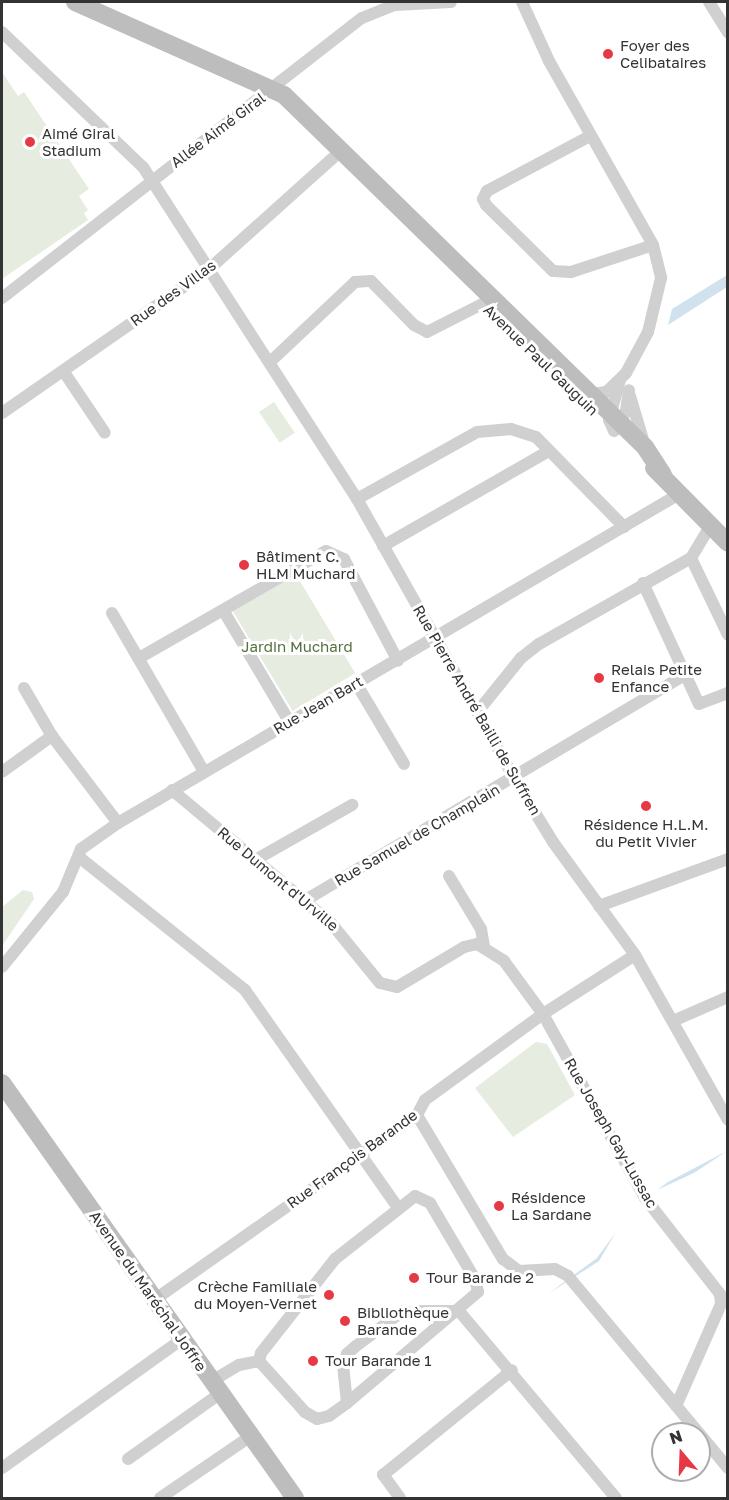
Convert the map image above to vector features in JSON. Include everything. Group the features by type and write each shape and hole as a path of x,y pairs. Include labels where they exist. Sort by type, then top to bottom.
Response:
{"street":[{"name":"Avenue Paul Gauguin","path":"75,2 98,6 284,95 515,320 588,397"},
{"name":"Allée Aimé Giral","path":"2,298 270,90 378,10 395,4 451,2"},
{"path":"522,2 549,61 653,245 661,278 658,303 648,332 623,377 613,421"},
{"path":"709,2 728,32"},
{"name":"Rue Pierre André Bailli de Suffren","path":"2,32 143,167 357,499 479,710 514,778 598,906 635,955 728,1120"},
{"name":"Avenue Paul Gauguin","path":"270,90 333,158 613,421 663,476"},
{"path":"590,136 486,191 483,199 553,272 571,272 653,245"},
{"name":"Rue des Villas","path":"2,413 208,270 333,158"},
{"path":"270,362 355,282 371,281 414,325 427,332 486,303"},
{"name":"Avenue Paul Gauguin","path":"475,282 486,303 515,320"},
{"path":"64,372 105,433"},
{"path":"623,377 629,390 645,447"},
{"path":"588,397 606,392 623,377"},
{"path":"613,421 626,411 629,390"},
{"name":"Avenue Paul Gauguin","path":"613,421 645,447 663,476"},
{"path":"357,499 489,428 511,429 536,437 624,527"},
{"path":"383,546 549,451"},
{"path":"663,476 728,543"},
{"name":"Rue Jean Bart","path":"2,967 63,892 81,849 118,823 203,770 436,639 681,493"},
{"path":"711,523 728,535"},
{"path":"479,710 521,658 539,644 643,583 691,558 711,523"},
{"path":"139,658 321,552 336,554 344,559 398,661"},
{"path":"691,558 728,635"},
{"path":"643,583 699,704 728,693"},
{"path":"223,610 290,721"},
{"path":"112,613 203,770"},
{"name":"Rue Samuel de Champlain","path":"303,901 685,675"},
{"path":"356,683 404,764"},
{"path":"24,688 52,736 118,823"},
{"path":"2,772 52,736"},
{"name":"Rue Dumont d'Urville","path":"172,789 341,933 380,983 387,987 397,987 464,947 484,946"},
{"path":"255,860 352,805"},
{"path":"79,857 246,990 397,1206"},
{"path":"598,906 728,859"},
{"path":"450,876 482,929 484,946 504,961 543,1014"},
{"name":"Rue François Barande","path":"154,1300 417,1115 425,1100 543,1014 635,955"},
{"path":"673,1022 728,998"},
{"name":"Rue Joseph Gay-Lussac","path":"543,1014 645,1198 720,1294 721,1304 676,1406"},
{"name":"Avenue du Maréchal Joffre","path":"2,1083 295,1498"},
{"path":"417,1115 503,1259 519,1271 563,1271 728,1468"},
{"path":"128,1460 239,1365 260,1357 330,1265 409,1198 422,1196 430,1203 476,1279 478,1292 459,1311 329,1416 317,1419 305,1412 260,1357"},
{"path":"346,1403 343,1365 356,1346 403,1311 459,1311 512,1370 616,1498"},
{"path":"2,1468 182,1339"},
{"path":"400,1498 383,1474 512,1370"},
{"path":"160,1498 251,1436"}],"green space":[{"name":"Aimé Giral Stadium","path":"2,72 18,96 24,92 89,189 79,196 88,210 84,213 88,220 2,279"},
{"path":"274,402 295,433 280,443 259,412"},
{"name":"Jardin Muchard","path":"295,573 355,673 293,711 232,611"},
{"path":"23,890 32,892 34,899 2,946 2,907"},
{"path":"536,1042 547,1044 575,1095 513,1137 475,1088"}],"water":[{"path":"727,275 727,287 668,325 672,309"},
{"path":"727,1151 694,1173 657,1190 668,1182"},
{"path":"616,1232 599,1261 548,1294 597,1258"}],"place":[{"name":"Foyer des Celibataires","path":"608,54"},
{"name":"Aimé Giral Stadium","path":"30,142"},
{"name":"Bâtiment C. HLM Muchard","path":"244,565"},
{"name":"Relais Petite Enfance","path":"599,678"},
{"name":"Résidence H.L.M. du Petit Vivier","path":"646,806"},
{"name":"Résidence La Sardane","path":"499,1206"},
{"name":"Tour Barande 2","path":"414,1278"},
{"name":"Crèche Familiale du Moyen-Vernet","path":"329,1295"},
{"name":"Bibliothèque Barande","path":"345,1321"},
{"name":"Tour Barande 1","path":"313,1361"}]}
